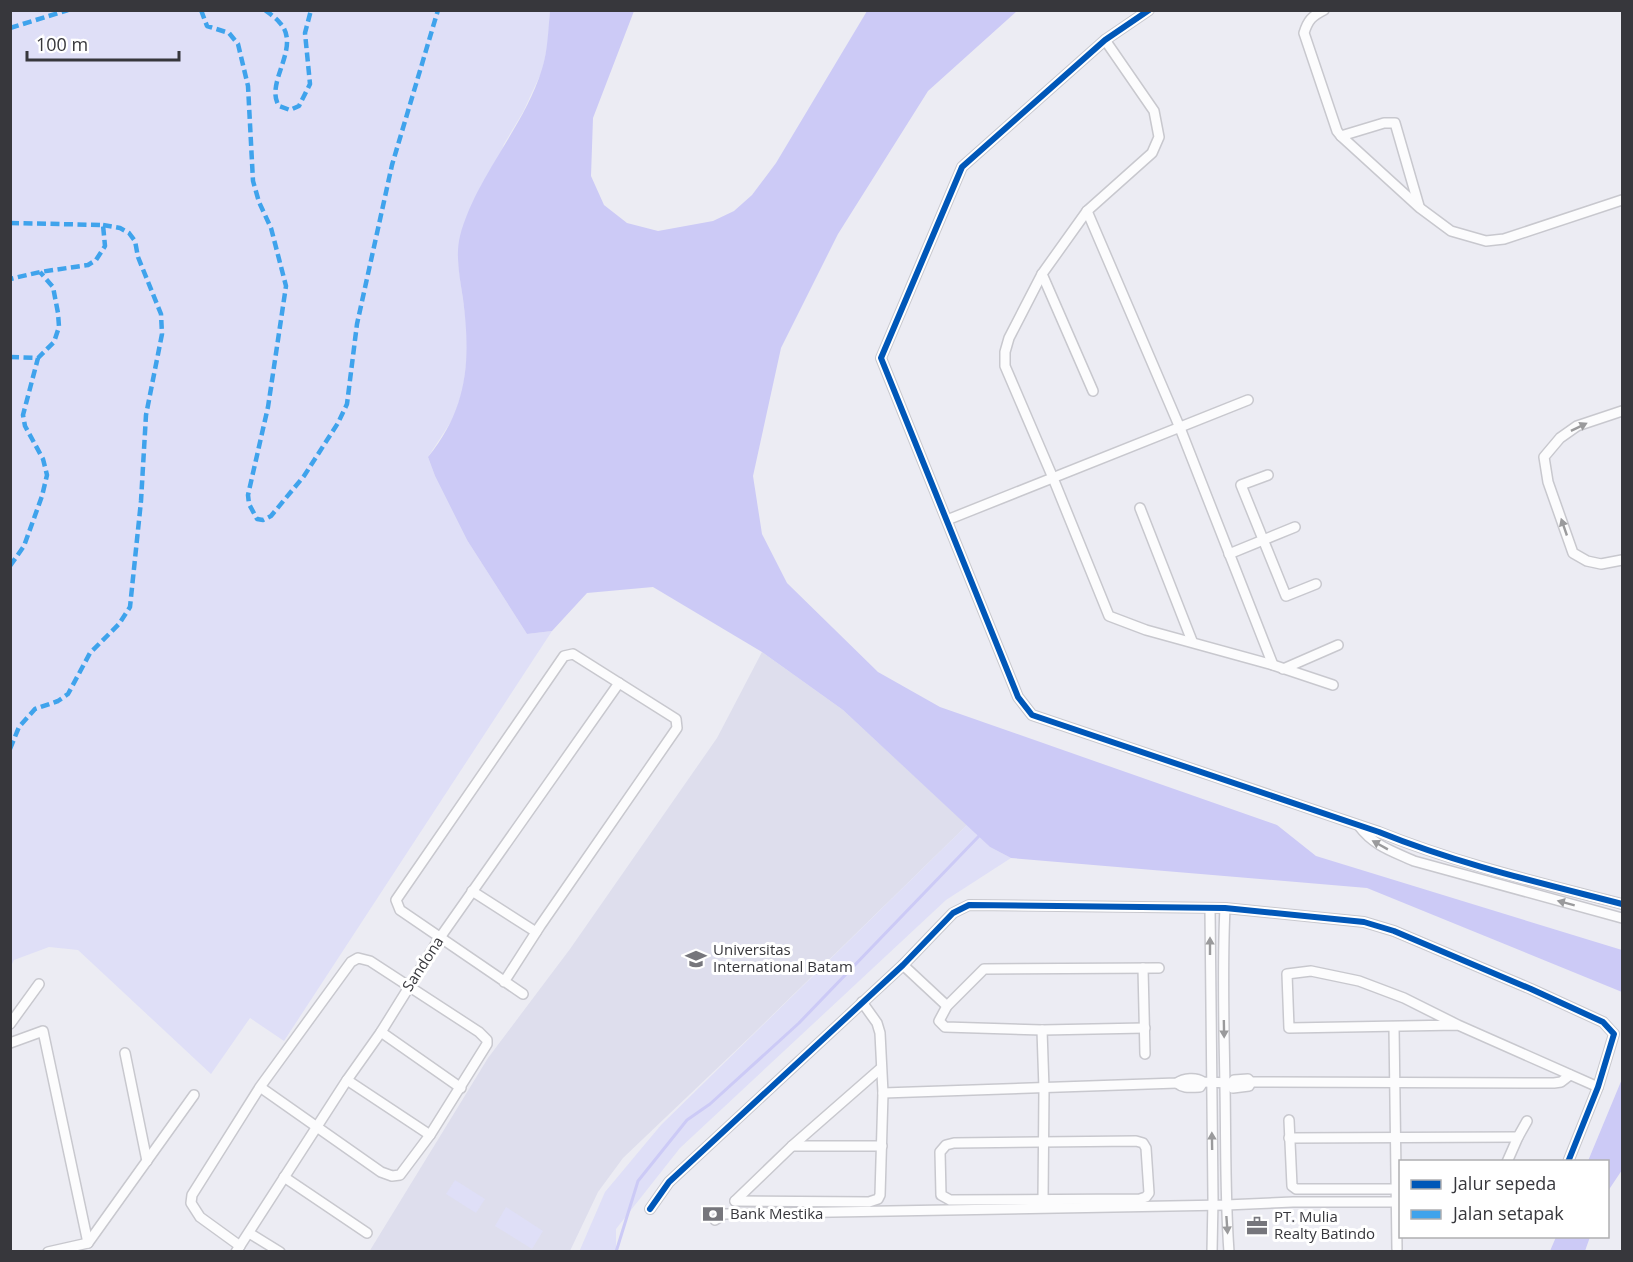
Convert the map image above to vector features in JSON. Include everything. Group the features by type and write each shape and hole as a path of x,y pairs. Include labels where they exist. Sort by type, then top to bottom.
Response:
{"street":[{"path":"1149,10 1105,40 962,167 881,358 1018,697 1032,715 1417,847 1623,904"},
{"path":"1324,10 1313,15 1307,23 1305,33 1337,131 1420,208 1451,231 1486,241 1504,239 1623,200"},
{"path":"1105,40 1154,111 1159,137 1152,153 1088,211 1042,274 1010,338 1005,352 1005,366 1109,616 1146,630 1192,641 1333,685"},
{"path":"1341,136 1384,123 1395,123 1420,208"},
{"path":"1088,211 1180,428 1273,665"},
{"path":"1042,274 1093,391"},
{"path":"947,520 1248,400"},
{"path":"1623,411 1577,426 1560,438 1544,457 1548,482 1573,553 1587,561 1601,564 1623,560"},
{"path":"1268,475 1241,485 1286,596 1316,584"},
{"path":"1140,508 1192,641"},
{"path":"1229,554 1295,527"},
{"path":"1283,669 1338,645"},
{"path":"504,982 677,728 676,719 573,654 564,656 396,900 400,910 439,939 504,982 523,994"},
{"name":"Sandona","path":"238,1249 347,1080 381,1032 439,939 619,683"},
{"path":"1359,826 1368,838 1414,861 1623,918"},
{"path":"472,891 536,932"},
{"path":"650,1209 669,1182 903,966 954,914 969,905 1225,908 1364,922 1394,931 1531,989 1603,1022 1614,1034 1598,1087 1568,1160"},
{"path":"1210,908 1207,1082 1212,1251"},
{"path":"1225,908 1223,997 1228,1083 1226,1205 1229,1251"},
{"path":"238,1249 200,1217 190,1203 192,1195 260,1087 354,959 363,958 370,961 479,1032 487,1040 487,1044 461,1088 400,1175 392,1176 381,1172 260,1087"},
{"path":"903,966 947,1006"},
{"path":"1145,1028 1042,1030 945,1027 939,1021 947,1006 984,969 1159,968"},
{"path":"1143,969 1145,1054"},
{"path":"1458,1024 1289,1028 1287,974 1311,971 1359,981 1404,998 1598,1087"},
{"path":"10,1024 39,984"},
{"path":"1210,997 1223,997"},
{"path":"862,1002 877,1023 880,1033 883,1093 880,1195 875,1201 735,1201 792,1146 880,1069"},
{"path":"1394,1027 1399,1189 1397,1250"},
{"path":"1042,1030 1043,1200"},
{"path":"10,1043 43,1031 88,1243"},
{"path":"381,1032 461,1088"},
{"path":"125,1053 147,1161"},
{"path":"883,1093 1177,1083 1191,1079 1228,1083 1233,1088 1249,1086 1251,1082 1554,1083 1561,1082 1570,1075"},
{"path":"347,1080 430,1135"},
{"path":"48,1251 88,1243 194,1095"},
{"path":"1289,1120 1292,1186 1296,1189 1399,1189"},
{"path":"1507,1160 1527,1121"},
{"path":"1289,1138 1518,1137"},
{"path":"954,1143 1044,1143 1143,1143 1146,1149 1149,1193 1140,1199 1043,1200 950,1200 941,1195 940,1152 946,1145 954,1143"},
{"path":"792,1146 882,1146"},
{"path":"284,1177 367,1233"},
{"path":"715,1220 724,1214 1293,1202 1399,1202"},
{"path":"249,1233 280,1251"}],"shaded area":[{"path":"11,11 550,11 548,43 542,71 523,112 504,144 458,263 467,329 463,389 454,417 428,457 467,540 527,634 552,631 284,1041 250,1018 211,1074 78,950 49,947 14,960 11,966"},
{"name":"Universitas International Batam","path":"762,652 843,710 967,825 623,1158 598,1192 570,1251 369,1252 488,1058 570,949 717,738"},
{"path":"967,825 990,847 1011,858 946,900 680,1148 616,1229 616,1251 579,1252 605,1192 661,1125"},
{"path":"455,1180 485,1199 476,1213 446,1194"},
{"path":"506,1207 543,1231 532,1249 495,1226"}],"water":[{"path":"550,11 634,11 593,118 591,176 604,205 627,223 658,231 713,221 734,211 752,195 776,163 867,11 1017,11 928,91 838,234 781,348 753,476 762,534 787,583 878,672 940,707 1277,825 1316,856 1622,950 1622,992 1367,888 1011,858 990,847 843,710 762,652 653,587 587,593 552,631 527,634 467,540 428,457 441,439 459,401 466,362 467,342 458,260 460,236 477,193 534,91 546,54"},
{"path":"1622,1079 1622,1170 1609,1190 1609,1160 1588,1160"},
{"path":"1555,1238 1590,1238 1585,1251 1550,1251"}],"waterway":[{"path":"616,1252 638,1181 687,1120 710,1104 799,1023 979,836"}],"marked path":[{"path":"10,28 68,10"},
{"path":"201,10 207,26 229,33 238,44 248,86 253,181 259,202 271,228 286,286 268,407 248,495 249,504 257,519 263,520 271,516 304,476 338,423 347,404 357,324 392,165 438,10"},
{"path":"265,10 278,21 286,33 287,43 276,87 276,97 279,106 290,110 299,106 310,84 305,33 311,10"},
{"path":"10,223 103,225 105,246 96,260 88,265 10,279"},
{"path":"10,749 19,727 35,709 58,701 68,694 90,653 119,624 130,607 141,501 146,415 162,334 161,314 138,257 135,241 129,233 120,228 103,225"},
{"path":"10,357 38,358 54,342 59,327 53,287 40,272"},
{"path":"10,566 24,546 47,475 43,459 25,426 23,415 38,358"}],"cycle path":[{"path":"1149,10 1105,40 962,167 881,358 1018,697 1032,715 1439,854 1622,904"},
{"path":"650,1209 669,1182 903,965 953,913 969,905 1225,908 1364,922 1394,931 1531,989 1603,1022 1614,1034 1598,1087 1569,1160"}],"place":[{"name":"Universitas International Batam","path":"696,959"},
{"name":"Bank Mestika","path":"713,1214"},
{"name":"PT. Mulia Realty Batindo","path":"1257,1226"}]}
